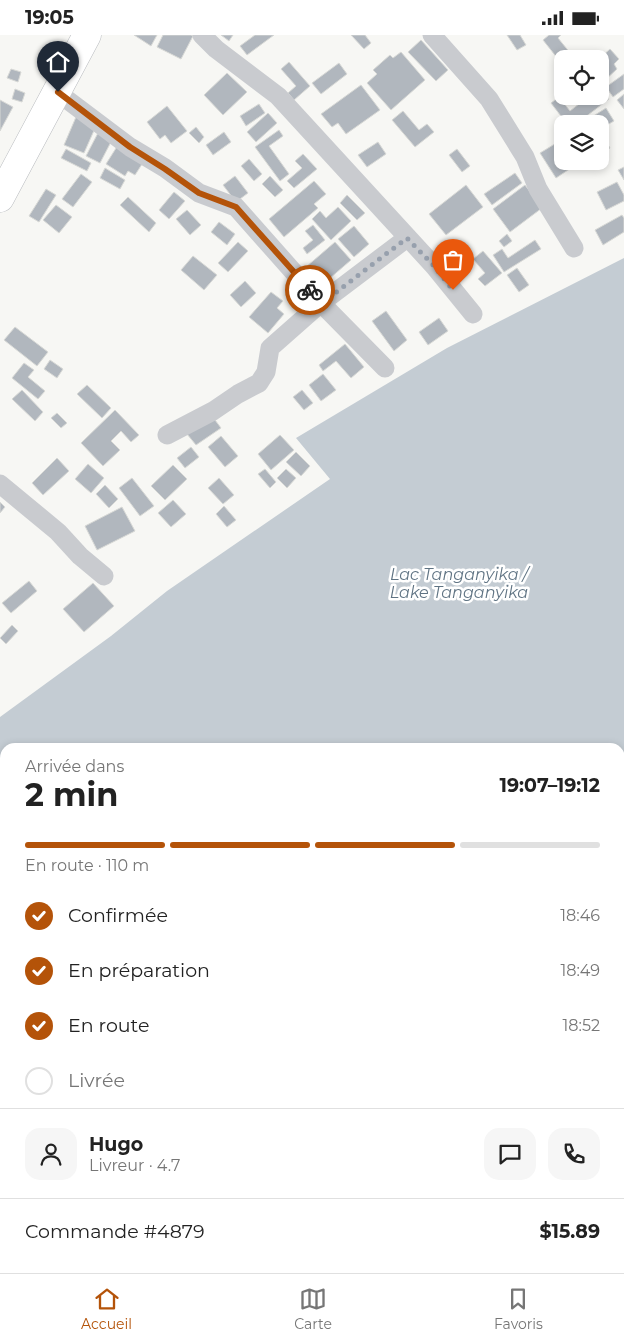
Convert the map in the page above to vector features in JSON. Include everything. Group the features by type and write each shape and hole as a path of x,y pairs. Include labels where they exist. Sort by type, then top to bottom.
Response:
{"highway":[{"path":"0,198 87,35"}],"street":[{"path":"202,35 216,49 278,96 434,266 473,314"},
{"path":"432,35 489,99 525,157 538,189 574,248"},
{"path":"58,92 130,147 199,193 236,207 322,303 384,368"},
{"path":"167,435 213,411 238,394 259,383 266,372 270,348 322,303 407,238"},
{"path":"0,484 58,532 80,556 104,576"}],"water":[{"name":"Lac Tanganyika / Lake Tanganyika","path":"624,258 624,743 0,743 0,717 111,636 167,591 330,479 296,438 447,348"}],"building":[{"path":"134,35 157,35 151,46"},
{"path":"163,35 193,36 181,59 157,47"},
{"path":"221,35 233,35 229,41"},
{"path":"255,35 274,35 247,55 240,46"},
{"path":"351,35 365,35 371,43 364,49"},
{"path":"507,35 520,35 526,45 517,50"},
{"path":"549,35 561,35 558,38 568,50 554,50 554,54 543,40"},
{"path":"421,40 448,70 436,81 408,52"},
{"path":"610,49 619,59 614,64 617,69 609,76 609,50"},
{"path":"401,52 425,80 391,110 367,83 377,74 373,70 390,55 393,58"},
{"path":"289,62 310,86 294,100 288,93 296,86 281,69"},
{"path":"339,63 347,74 321,94 312,83"},
{"path":"11,69 21,72 18,82 7,78"},
{"path":"227,73 247,92 223,115 204,95"},
{"path":"624,74 624,89 613,97 609,91 609,85"},
{"path":"361,85 380,110 346,134 338,123 332,127 321,114"},
{"path":"15,89 25,93 22,102 12,99"},
{"path":"624,94 624,109 617,100"},
{"path":"0,100 13,107 0,131"},
{"path":"554,101 554,105 565,105 570,111 578,105 601,105 588,115 560,115 551,103"},
{"path":"259,104 265,113 246,126 240,116"},
{"path":"167,106 187,131 171,143 165,135 160,139 147,122"},
{"path":"606,108 614,121 609,124 609,115 595,115"},
{"path":"403,111 419,130 427,124 434,132 415,147 392,120"},
{"path":"268,113 277,123 256,142 247,132"},
{"path":"76,117 96,126 84,153 64,145"},
{"path":"196,127 204,137 199,143 189,133"},
{"path":"279,130 283,136 269,146 289,174 280,181 255,147"},
{"path":"99,131 113,138 100,163 86,156"},
{"path":"224,132 231,142 213,155 206,145"},
{"path":"378,142 386,154 367,167 358,155"},
{"path":"554,144 554,170 568,170 556,178 540,153"},
{"path":"118,145 144,161 135,175 128,171 125,176 106,164"},
{"path":"66,149 91,163 87,171 61,158"},
{"path":"457,149 470,166 462,172 449,155"},
{"path":"303,154 317,169 294,188 287,181 302,168 295,161"},
{"path":"249,159 262,174 254,181 241,166"},
{"path":"624,167 624,180 618,170"},
{"path":"105,168 125,180 120,189 100,178"},
{"path":"515,173 522,183 492,205 484,194"},
{"path":"81,174 92,182 73,207 62,199"},
{"path":"235,176 248,193 236,202 223,185"},
{"path":"270,176 283,190 275,197 262,184"},
{"path":"314,181 326,194 314,204 318,208 284,237 269,219"},
{"path":"617,182 624,195 624,201 606,210 597,192"},
{"path":"466,185 483,207 446,235 429,214"},
{"path":"525,185 542,208 510,232 493,209"},
{"path":"46,189 56,195 39,222 29,216"},
{"path":"174,192 185,201 169,219 159,210"},
{"path":"347,195 365,213 357,220 340,203"},
{"path":"128,197 156,223 149,232 120,205"},
{"path":"56,205 72,217 59,233 43,220"},
{"path":"338,207 351,221 331,240 312,219 320,211 326,218"},
{"path":"187,210 201,225 190,235 176,219"},
{"path":"622,215 624,218 624,232 603,245 595,230"},
{"path":"219,222 235,234 227,245 211,232"},
{"path":"313,225 325,240 307,254 303,248 313,240 305,231"},
{"path":"354,226 369,244 354,257 338,239"},
{"path":"507,234 512,241 504,247 499,241"},
{"path":"535,240 541,249 504,272 493,255 502,249 508,258"},
{"path":"238,242 248,251 228,272 218,263"},
{"path":"335,242 351,260 322,285 306,267"},
{"path":"483,251 502,273 485,286 478,279 485,273 473,259"},
{"path":"193,256 217,275 204,290 181,270"},
{"path":"517,268 529,285 519,292 507,275"},
{"path":"245,281 256,293 241,307 230,295"},
{"path":"271,292 283,301 277,308 284,314 268,333 249,317"},
{"path":"386,311 407,340 394,351 372,321"},
{"path":"439,318 448,331 428,345 419,332"},
{"path":"15,327 48,352 37,366 4,340"},
{"path":"345,344 364,367 351,378 336,361 323,371 319,365"},
{"path":"50,360 63,369 57,378 44,369"},
{"path":"24,363 34,370 28,377 45,391 38,399 12,378"},
{"path":"323,374 336,390 321,401 309,385"},
{"path":"87,385 111,408 102,418 77,394"},
{"path":"22,390 43,412 35,421 12,399"},
{"path":"302,390 313,403 304,410 293,397"},
{"path":"115,410 139,435 131,442 121,431 111,441 120,450 103,466 81,443"},
{"path":"57,413 67,423 61,428 51,418"},
{"path":"212,416 221,428 196,445 187,434"},
{"path":"280,435 294,450 271,470 258,454"},
{"path":"221,436 238,456 225,467 208,447"},
{"path":"191,447 199,457 185,468 177,458"},
{"path":"296,452 310,466 301,476 286,462"},
{"path":"57,458 69,471 43,495 32,483"},
{"path":"88,464 104,478 91,493 75,479"},
{"path":"173,465 187,479 165,500 151,486"},
{"path":"265,469 276,482 270,488 258,474"},
{"path":"286,469 296,478 287,488 277,478"},
{"path":"132,478 154,506 140,516 119,488"},
{"path":"219,478 234,495 223,504 208,488"},
{"path":"105,485 118,499 109,508 96,494"},
{"path":"173,500 186,514 171,527 158,513"},
{"path":"0,502 5,507 0,513"},
{"path":"224,506 236,520 227,527 216,514"},
{"path":"122,507 135,531 97,550 85,526"},
{"path":"29,581 37,591 11,613 2,603"},
{"path":"93,583 114,606 84,632 63,609"},
{"path":"12,625 18,631 6,644 0,638"}],"way so far":[{"path":"310,290 322,303 407,238 434,266 453,290"}],"route":[{"path":"58,92 130,147 199,193 236,207 310,290"}]}
